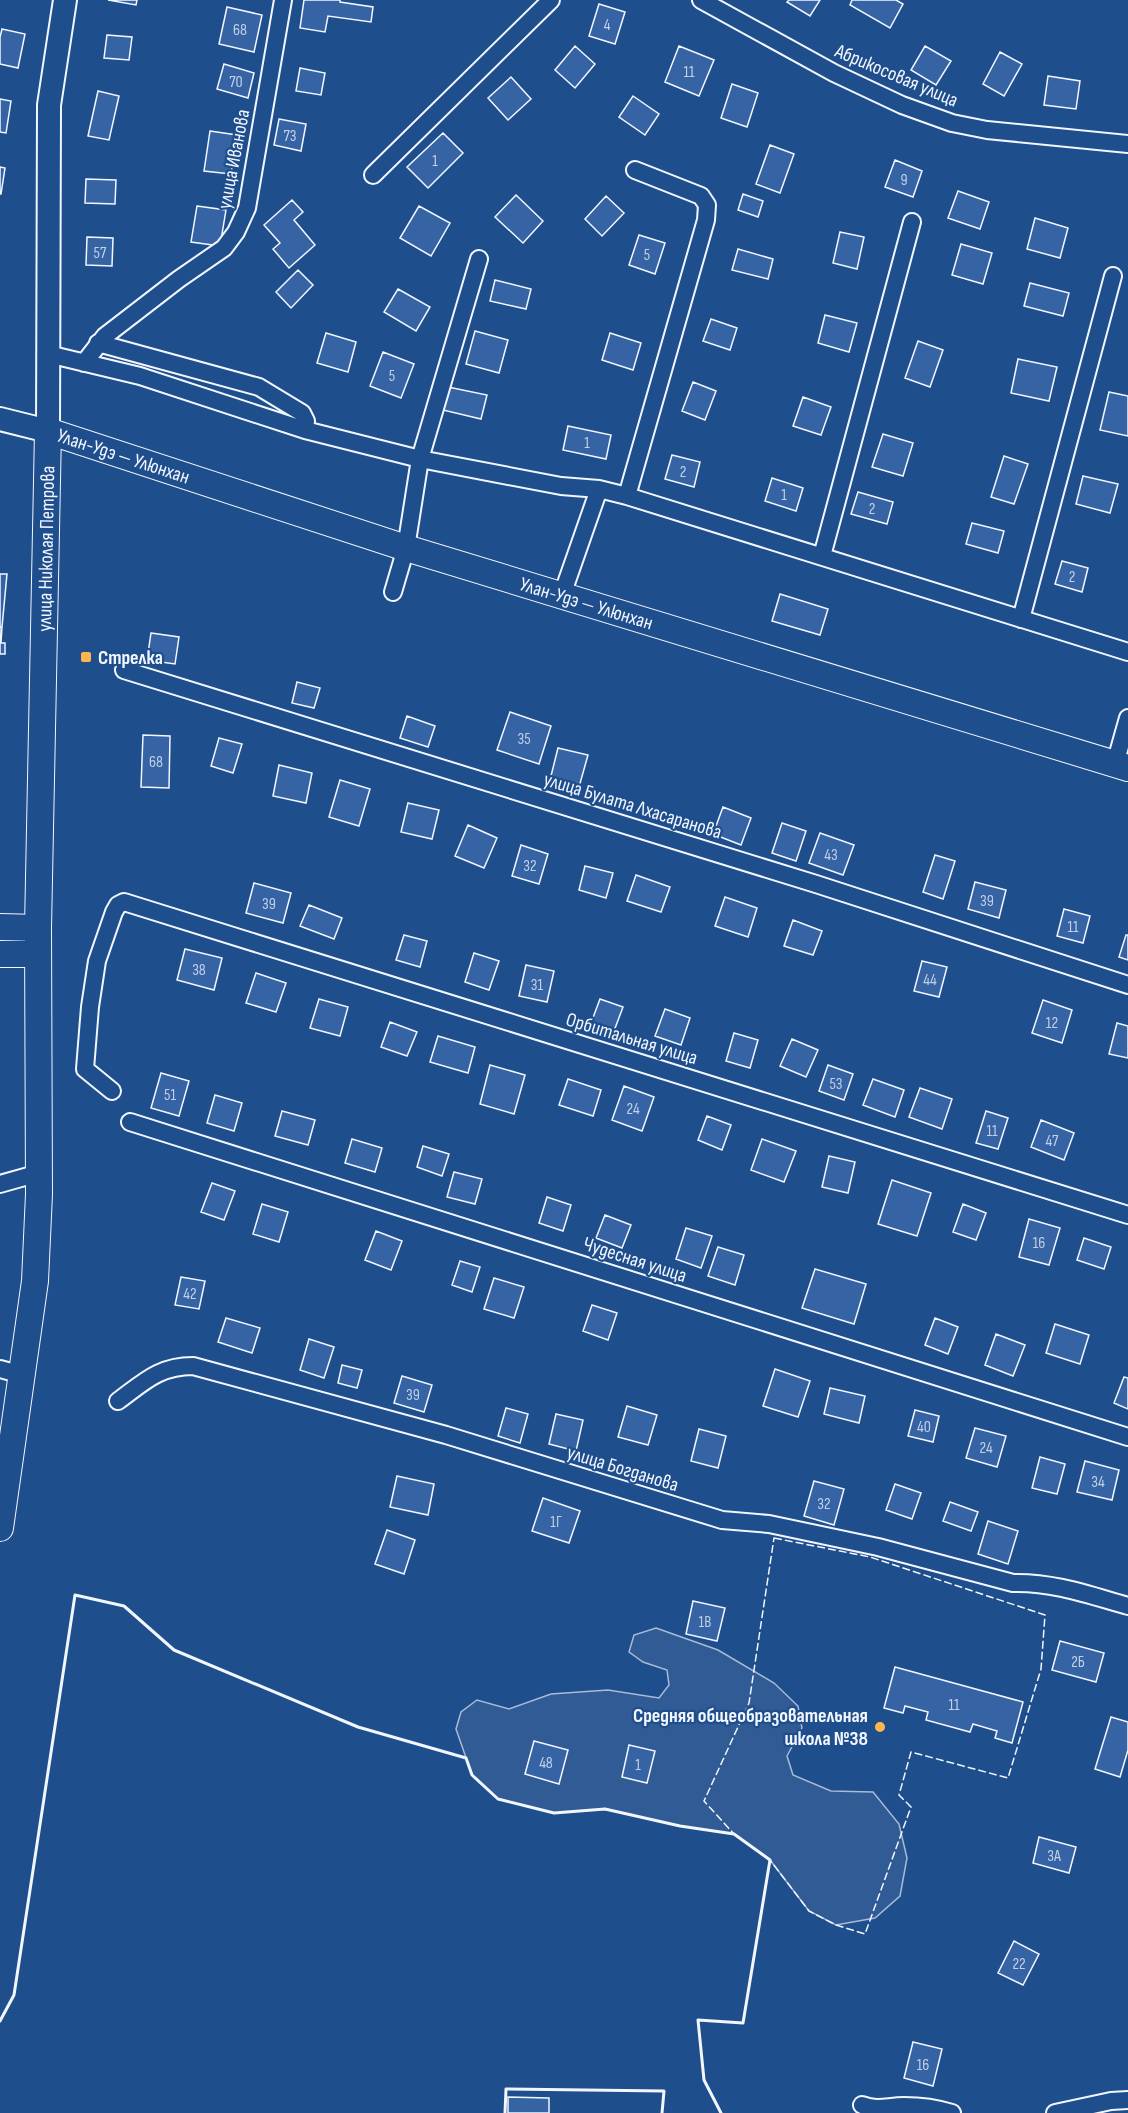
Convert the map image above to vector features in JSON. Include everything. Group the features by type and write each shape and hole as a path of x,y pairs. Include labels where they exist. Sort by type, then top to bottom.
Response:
{"main road":[{"name":"улица Николая Петрова","path":"0,1528 11,1372 35,1281 39,1173 38,928 48,431 49,105 65,0"},
{"path":"0,418 48,431"},
{"name":"Улан-Удэ — Улюнхан","path":"48,431 406,548 1121,766"},
{"path":"0,927 38,928"},
{"path":"0,954 38,954"}],"street":[{"name":"улица Иванова","path":"84,363 98,343 170,286 224,248 236,232 247,208 283,0"},
{"path":"373,176 551,0"},
{"name":"Абрикосовая улица","path":"701,0 834,73 902,105 952,123 998,131 1128,144"},
{"path":"627,496 707,213 707,206 701,196 635,170"},
{"path":"822,556 912,222"},
{"path":"393,592 406,548 420,459 479,259"},
{"path":"1021,619 1113,276"},
{"path":"98,343 259,387 302,413 306,421 305,430"},
{"path":"48,354 140,376 305,430 420,459 561,486 599,489 627,496 1128,652"},
{"path":"562,595 599,489"},
{"name":"улица Булата Лхасаранова","path":"124,670 805,881 1128,985"},
{"path":"1121,766 1128,718"},
{"name":"Орбитальная улица","path":"111,1091 85,1069 90,1007 98,961 114,912 118,905 124,902 1128,1215"},
{"name":"Чудесная улица","path":"130,1122 1128,1437"},
{"path":"0,1184 39,1173"},
{"name":"улица Богданова","path":"118,1401 162,1370 178,1366 193,1366 446,1435 722,1520 780,1526 878,1547 1013,1583 1036,1582 1061,1586 1128,1606"},
{"path":"1055,2113 1111,2101 1128,2100"},
{"path":"862,2105 882,2109 931,2107 952,2113"}],"shaded area":[{"path":"656,1628 718,1650 774,1683 798,1706 802,1728 787,1756 793,1775 831,1791 873,1792 899,1824 907,1858 900,1896 875,1918 836,1925 809,1911 770,1860 734,1834 680,1826 605,1809 554,1813 498,1799 472,1775 456,1729 461,1712 477,1700 509,1709 551,1694 608,1690 659,1698 669,1685 667,1670 643,1662 629,1652 634,1635"}],"building":[{"path":"108,0 137,0 136,5"},
{"path":"304,0 340,0 340,2 373,7 371,22 328,16 325,32 300,28"},
{"path":"789,0 820,0 810,16 787,2"},
{"path":"852,0 896,0 903,4 890,28 850,5"},
{"path":"599,4 625,12 615,44 589,36"},
{"path":"227,7 262,15 254,52 219,44"},
{"path":"2,29 25,34 18,68 0,64"},
{"path":"107,35 132,37 129,60 104,58"},
{"path":"575,46 595,64 575,88 555,70"},
{"path":"679,46 714,60 699,96 665,82"},
{"path":"925,46 951,61 936,85 911,70"},
{"path":"1000,52 1022,64 1004,96 983,84"},
{"path":"224,64 254,73 248,98 217,89"},
{"path":"300,68 325,73 321,95 296,91"},
{"path":"1048,76 1080,81 1076,109 1044,105"},
{"path":"511,77 531,99 508,120 488,98"},
{"path":"732,84 758,93 747,127 721,118"},
{"path":"98,91 119,96 109,140 88,136"},
{"path":"633,96 659,114 645,135 619,117"},
{"path":"0,99 11,101 6,133 0,132"},
{"path":"279,119 306,124 301,151 274,145"},
{"path":"210,131 237,135 231,174 204,171"},
{"path":"443,133 463,153 428,188 407,167"},
{"path":"770,145 794,154 780,193 756,184"},
{"path":"895,160 922,171 913,197 885,187"},
{"path":"0,167 5,168 1,194 0,194"},
{"path":"86,179 116,180 115,204 85,203"},
{"path":"958,191 989,202 980,229 948,218"},
{"path":"743,194 763,201 758,217 738,210"},
{"path":"516,195 543,221 523,243 495,217"},
{"path":"606,196 624,213 602,236 585,219"},
{"path":"292,200 303,212 294,220 315,245 289,268 273,249 280,243 264,225"},
{"path":"197,206 226,210 220,246 191,242"},
{"path":"419,206 450,223 431,256 400,238"},
{"path":"1035,218 1068,228 1060,258 1027,249"},
{"path":"840,232 864,237 857,269 833,263"},
{"path":"639,235 665,243 655,274 629,265"},
{"path":"87,237 113,238 112,266 86,265"},
{"path":"961,244 992,253 983,284 952,275"},
{"path":"738,249 773,259 768,279 732,270"},
{"path":"298,270 313,285 291,308 276,292"},
{"path":"495,280 531,289 526,309 490,301"},
{"path":"1030,283 1069,293 1063,316 1024,306"},
{"path":"398,289 430,307 416,331 384,312"},
{"path":"825,315 857,323 849,352 818,343"},
{"path":"711,319 737,328 730,350 703,341"},
{"path":"475,331 508,340 499,373 466,364"},
{"path":"326,333 356,342 348,372 317,363"},
{"path":"610,333 641,343 633,370 602,360"},
{"path":"918,341 943,350 930,387 905,378"},
{"path":"383,352 414,364 401,398 370,386"},
{"path":"1018,359 1057,367 1049,401 1011,393"},
{"path":"693,382 716,391 705,420 682,411"},
{"path":"448,387 487,395 481,419 443,410"},
{"path":"1109,392 1128,396 1128,436 1100,430"},
{"path":"803,397 831,407 821,435 793,426"},
{"path":"568,426 611,435 606,459 563,450"},
{"path":"883,434 913,443 903,476 872,467"},
{"path":"672,455 700,462 694,487 665,479"},
{"path":"1004,456 1028,464 1014,504 991,497"},
{"path":"1083,476 1118,484 1110,513 1076,504"},
{"path":"772,478 803,488 796,511 765,501"},
{"path":"858,492 893,502 887,524 851,514"},
{"path":"972,523 1004,531 998,553 966,544"},
{"path":"1062,561 1088,568 1082,592 1055,584"},
{"path":"0,574 7,574 2,627 0,627"},
{"path":"780,594 828,609 820,635 772,621"},
{"path":"0,627 2,627 1,643 5,643 5,654 0,654"},
{"path":"151,633 179,637 175,664 147,660"},
{"path":"297,682 320,688 314,708 292,703"},
{"path":"510,712 551,726 539,764 497,750"},
{"path":"407,716 435,726 428,747 400,738"},
{"path":"143,735 170,736 169,788 141,787"},
{"path":"219,738 242,744 233,773 211,766"},
{"path":"558,748 588,755 579,787 550,780"},
{"path":"279,765 312,773 306,803 273,796"},
{"path":"340,780 370,789 359,826 329,817"},
{"path":"408,803 439,810 432,839 401,832"},
{"path":"723,807 751,818 741,845 713,834"},
{"path":"782,823 806,831 796,861 772,853"},
{"path":"468,825 497,838 484,868 455,856"},
{"path":"820,833 854,845 843,875 809,863"},
{"path":"521,845 548,854 539,884 512,876"},
{"path":"935,855 955,861 943,899 923,892"},
{"path":"585,866 613,873 606,898 579,890"},
{"path":"636,875 670,887 661,912 627,901"},
{"path":"975,882 1006,890 999,918 968,909"},
{"path":"254,883 291,893 283,923 246,913"},
{"path":"725,897 757,908 748,937 715,926"},
{"path":"309,905 342,918 334,939 300,926"},
{"path":"1064,909 1090,916 1083,943 1057,936"},
{"path":"793,920 822,931 813,955 784,946"},
{"path":"404,935 427,941 420,967 396,960"},
{"path":"1126,935 1128,935 1128,960 1119,957"},
{"path":"185,949 222,958 214,990 177,980"},
{"path":"474,953 499,961 489,990 465,982"},
{"path":"922,961 947,967 939,997 914,991"},
{"path":"526,965 554,971 547,1002 519,996"},
{"path":"256,973 286,983 276,1012 246,1003"},
{"path":"319,999 348,1007 340,1036 310,1028"},
{"path":"600,999 623,1007 614,1031 591,1023"},
{"path":"1043,1000 1072,1010 1062,1043 1032,1033"},
{"path":"665,1009 690,1018 681,1045 655,1036"},
{"path":"390,1022 417,1032 407,1056 381,1047"},
{"path":"1117,1023 1128,1026 1128,1058 1109,1054"},
{"path":"734,1033 758,1040 750,1068 726,1061"},
{"path":"438,1036 475,1047 468,1073 430,1062"},
{"path":"792,1039 818,1050 806,1077 780,1066"},
{"path":"490,1065 525,1075 514,1114 480,1104"},
{"path":"828,1065 853,1074 844,1100 819,1091"},
{"path":"161,1073 189,1081 179,1116 151,1108"},
{"path":"568,1079 601,1090 593,1116 559,1105"},
{"path":"873,1079 904,1090 895,1117 863,1105"},
{"path":"624,1086 654,1097 642,1131 612,1120"},
{"path":"920,1088 952,1099 942,1129 909,1117"},
{"path":"215,1095 242,1103 234,1131 207,1123"},
{"path":"282,1111 315,1120 308,1145 275,1136"},
{"path":"986,1111 1008,1118 998,1149 976,1143"},
{"path":"707,1116 731,1125 722,1150 698,1140"},
{"path":"1041,1120 1074,1133 1064,1160 1031,1147"},
{"path":"352,1139 382,1148 375,1172 345,1163"},
{"path":"762,1139 796,1151 784,1182 751,1170"},
{"path":"423,1146 449,1154 442,1176 417,1167"},
{"path":"829,1156 855,1162 848,1193 822,1187"},
{"path":"454,1172 482,1179 475,1204 447,1197"},
{"path":"892,1180 931,1193 917,1236 878,1224"},
{"path":"212,1183 235,1191 224,1220 201,1212"},
{"path":"547,1197 571,1205 563,1231 539,1223"},
{"path":"262,1204 288,1212 279,1242 253,1234"},
{"path":"963,1204 986,1213 976,1240 953,1232"},
{"path":"605,1215 631,1225 622,1248 596,1238"},
{"path":"1029,1219 1060,1228 1049,1265 1019,1257"},
{"path":"686,1228 712,1236 701,1268 676,1259"},
{"path":"376,1231 402,1241 391,1270 365,1260"},
{"path":"1084,1238 1111,1247 1104,1269 1077,1260"},
{"path":"718,1247 744,1255 735,1285 708,1276"},
{"path":"460,1261 480,1267 472,1292 452,1285"},
{"path":"815,1269 866,1284 854,1324 802,1308"},
{"path":"181,1277 205,1281 199,1309 175,1305"},
{"path":"494,1278 524,1287 514,1318 484,1309"},
{"path":"592,1305 617,1313 608,1340 583,1331"},
{"path":"226,1318 260,1328 252,1353 218,1342"},
{"path":"935,1318 958,1327 948,1354 925,1345"},
{"path":"1055,1324 1089,1335 1080,1364 1046,1353"},
{"path":"996,1334 1025,1345 1013,1376 985,1365"},
{"path":"309,1339 334,1347 324,1378 300,1370"},
{"path":"342,1365 362,1370 357,1388 338,1383"},
{"path":"775,1369 810,1381 798,1417 763,1406"},
{"path":"402,1376 432,1385 424,1412 394,1403"},
{"path":"1124,1377 1128,1378 1128,1409 1114,1403"},
{"path":"830,1388 865,1396 859,1423 824,1414"},
{"path":"627,1406 657,1415 648,1445 618,1437"},
{"path":"506,1408 528,1414 520,1443 498,1436"},
{"path":"915,1410 939,1416 933,1442 908,1436"},
{"path":"556,1414 583,1420 576,1451 549,1444"},
{"path":"975,1428 1006,1436 997,1467 966,1458"},
{"path":"699,1429 726,1436 718,1468 691,1461"},
{"path":"1040,1457 1065,1464 1057,1494 1032,1488"},
{"path":"1085,1461 1119,1470 1112,1500 1077,1492"},
{"path":"397,1476 434,1484 428,1515 390,1507"},
{"path":"814,1481 844,1489 834,1525 804,1516"},
{"path":"895,1484 921,1493 912,1519 886,1510"},
{"path":"543,1498 580,1511 569,1543 532,1531"},
{"path":"950,1502 978,1512 971,1531 943,1521"},
{"path":"988,1521 1018,1531 1008,1564 978,1554"},
{"path":"387,1530 415,1540 404,1574 375,1564"},
{"path":"693,1601 725,1608 717,1641 686,1634"},
{"path":"1060,1641 1104,1653 1096,1682 1052,1670"},
{"path":"895,1667 1023,1702 1012,1743 995,1738 997,1731 973,1724 970,1732 926,1720 928,1712 905,1706 903,1713 884,1708"},
{"path":"1111,1717 1128,1722 1128,1750 1120,1777 1095,1769"},
{"path":"534,1741 568,1750 559,1784 525,1774"},
{"path":"629,1745 655,1751 647,1783 622,1777"},
{"path":"1039,1837 1076,1847 1069,1873 1033,1863"},
{"path":"1014,1941 1039,1954 1023,1985 998,1973"},
{"path":"913,2042 942,2049 933,2086 904,2078"},
{"path":"508,2097 549,2098 549,2113 508,2113"}],"fence":[{"path":"774,1538 870,1557 1045,1615 1041,1669 1008,1778 911,1752 899,1795 911,1807 865,1934 836,1925 809,1911 770,1860 734,1834 704,1801 749,1703 774,1538"}],"wall":[{"path":"0,2021 14,1995 75,1595 124,1606 174,1650 358,1727 466,1758 472,1775 498,1799 554,1813 605,1809 680,1826 734,1834 770,1860 743,2023 698,2020 704,2080 721,2113"},
{"path":"505,2113 506,2089 664,2091 662,2113"}],"place":[{"name":"Стрелка","path":"86,657"},
{"name":"Средняя общеобразовательная школа №38","path":"880,1727"}]}
